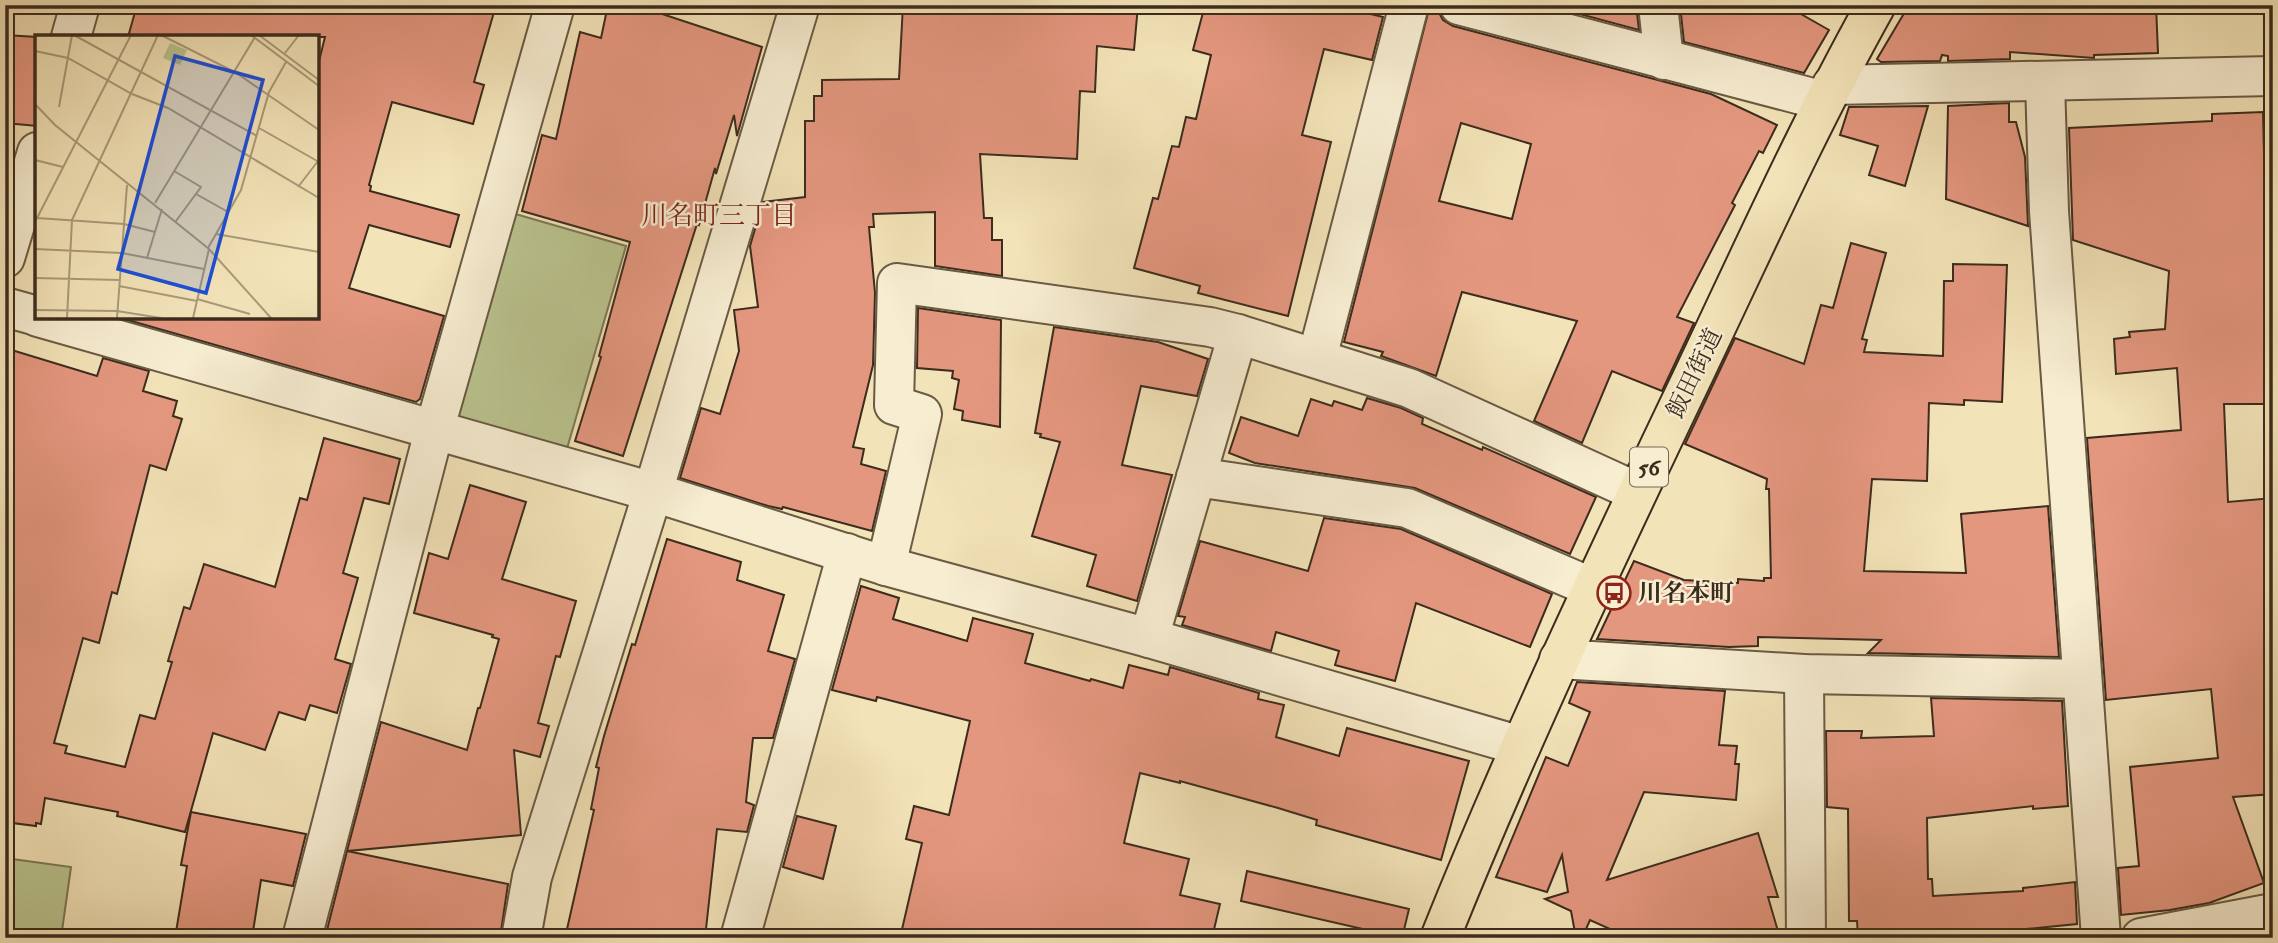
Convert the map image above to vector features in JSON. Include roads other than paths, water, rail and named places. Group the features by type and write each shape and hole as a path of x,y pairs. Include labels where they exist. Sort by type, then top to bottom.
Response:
{"main road":[{"name":"飯田街道","path":"1440,938 1521,746 1592,588 1828,93 1876,5"}],"street":[{"path":"72,35 80,5"},
{"path":"302,938 434,430 555,5"},
{"path":"522,938 532,877 653,492 800,5"},
{"path":"1317,358 1409,5"},
{"path":"1459,5 1664,60 1828,93 2045,82 2273,76"},
{"path":"1658,5 1664,60"},
{"path":"2045,82 2049,211 2101,938"},
{"path":"5,258 35,159"},
{"path":"886,566 922,414 894,405 897,283 1210,327 1238,334 1409,388 1637,492"},
{"path":"5,307 35,316"},
{"path":"41,318 653,492 886,566 1149,638 1521,746"},
{"path":"1149,638 1238,334"},
{"path":"1196,477 1407,508 1592,588"},
{"path":"740,938 846,553"},
{"path":"1559,659 1804,674 2081,679"},
{"path":"1804,674 1806,938"},
{"path":"2141,938 2273,914"}],"place":[{"name":"川名本町","path":"1614,593"}],"district":[{"name":"川名町三丁目","path":"719,215"}]}
